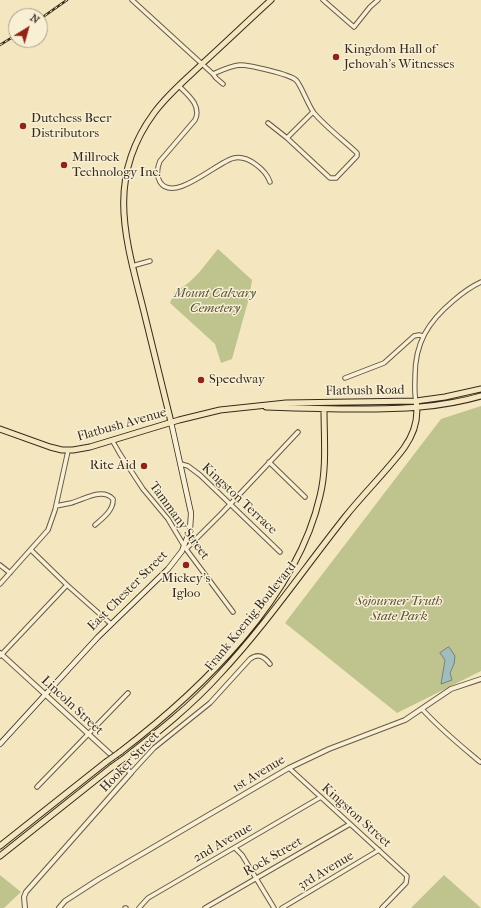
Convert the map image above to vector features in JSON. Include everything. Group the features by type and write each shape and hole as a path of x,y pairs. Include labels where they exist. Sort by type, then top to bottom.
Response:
{"main road":[{"path":"171,422 132,266 125,228 123,211 128,168 137,142 149,120 162,103 178,86 271,0"},
{"name":"Flatbush Road","path":"204,413 276,404 416,401 445,397 481,389"},
{"name":"Flatbush Road","path":"249,407 324,409 417,408 451,403 481,396"},
{"name":"Frank Koenig Boulevard","path":"0,856 153,736 194,700 245,647 346,515 404,448 412,434 416,418 416,401"},
{"path":"324,409 329,402"},
{"name":"Frank Koenig Boulevard","path":"0,846 174,708 212,671 262,612 283,581 304,542 318,505 324,465 324,409"},
{"name":"Flatbush Avenue","path":"0,430 44,445 68,451 85,449 204,413"},
{"name":"East Chester Street","path":"0,744 111,624 168,569 185,547 190,530 191,514 171,422"}],"street":[{"path":"132,0 223,84"},
{"path":"323,0 354,27 370,7 378,0"},
{"path":"213,74 231,66 241,65 283,75 296,81 313,112 357,153 357,156 335,178 330,178 287,138 268,123"},
{"path":"178,86 196,106 198,113 195,120 160,161 158,175 162,185 171,188 182,186 229,160 240,157 246,158 260,169 269,178 270,182"},
{"path":"287,138 313,112"},
{"path":"132,266 150,261"},
{"path":"416,401 416,361 423,336 433,320 442,310 464,292 481,282"},
{"path":"345,378 384,363 414,336 423,336"},
{"name":"East Chester Street","path":"185,547 231,504 298,432"},
{"name":"Tammany Street","path":"112,440 144,489 168,520 185,547 233,612"},
{"path":"0,584 31,550 52,523 68,451"},
{"path":"269,462 305,497"},
{"name":"Kingston Terrace","path":"181,464 194,470 280,552"},
{"path":"56,506 72,503 93,495 108,495 112,499 113,505 108,513 95,525"},
{"path":"31,550 67,585 111,624"},
{"path":"0,565 10,573"},
{"path":"1,654 67,585"},
{"name":"Lincoln Street","path":"1,654 131,773"},
{"name":"Hooker Street","path":"25,908 24,897 26,892 154,748 210,703 250,659 258,655 262,656 270,664"},
{"name":"1st Avenue","path":"59,908 65,901 93,883 289,768 329,749 400,722 451,689 481,679"},
{"path":"37,787 128,693"},
{"path":"422,709 461,747 480,762"},
{"name":"Kingston Street","path":"289,768 405,873 408,879 382,908"},
{"name":"2nd Avenue","path":"139,908 148,898 321,797"},
{"name":"Rock Street","path":"206,908 350,824"},
{"path":"235,848 242,855 274,908"},
{"name":"3rd Avenue","path":"282,908 379,850"}],"green space":[{"name":"Mount Calvary Cemetery","path":"218,249 252,280 249,298 232,359 221,363 215,344 170,303 175,291 188,283 204,267"},
{"name":"Sojourner Truth State Park","path":"481,406 481,671 397,713 285,623 441,419"},
{"path":"0,875 21,892 4,908 0,908"},
{"path":"444,875 481,908 411,908"}],"water":[{"path":"449,647 455,656 454,664 450,673 452,680 441,684 445,660 440,653"}],"railway":[{"path":"48,13 67,0"},
{"path":"0,45 8,40"}],"place":[{"name":"Kingdom Hall of Jehovah's Witnesses","path":"336,57"},
{"name":"Dutchess Beer Distributors","path":"23,126"},
{"name":"Millrock Technology Inc.","path":"64,165"},
{"name":"Speedway","path":"201,380"},
{"name":"Rite Aid","path":"144,466"},
{"name":"Mickey's Igloo","path":"186,565"}]}
